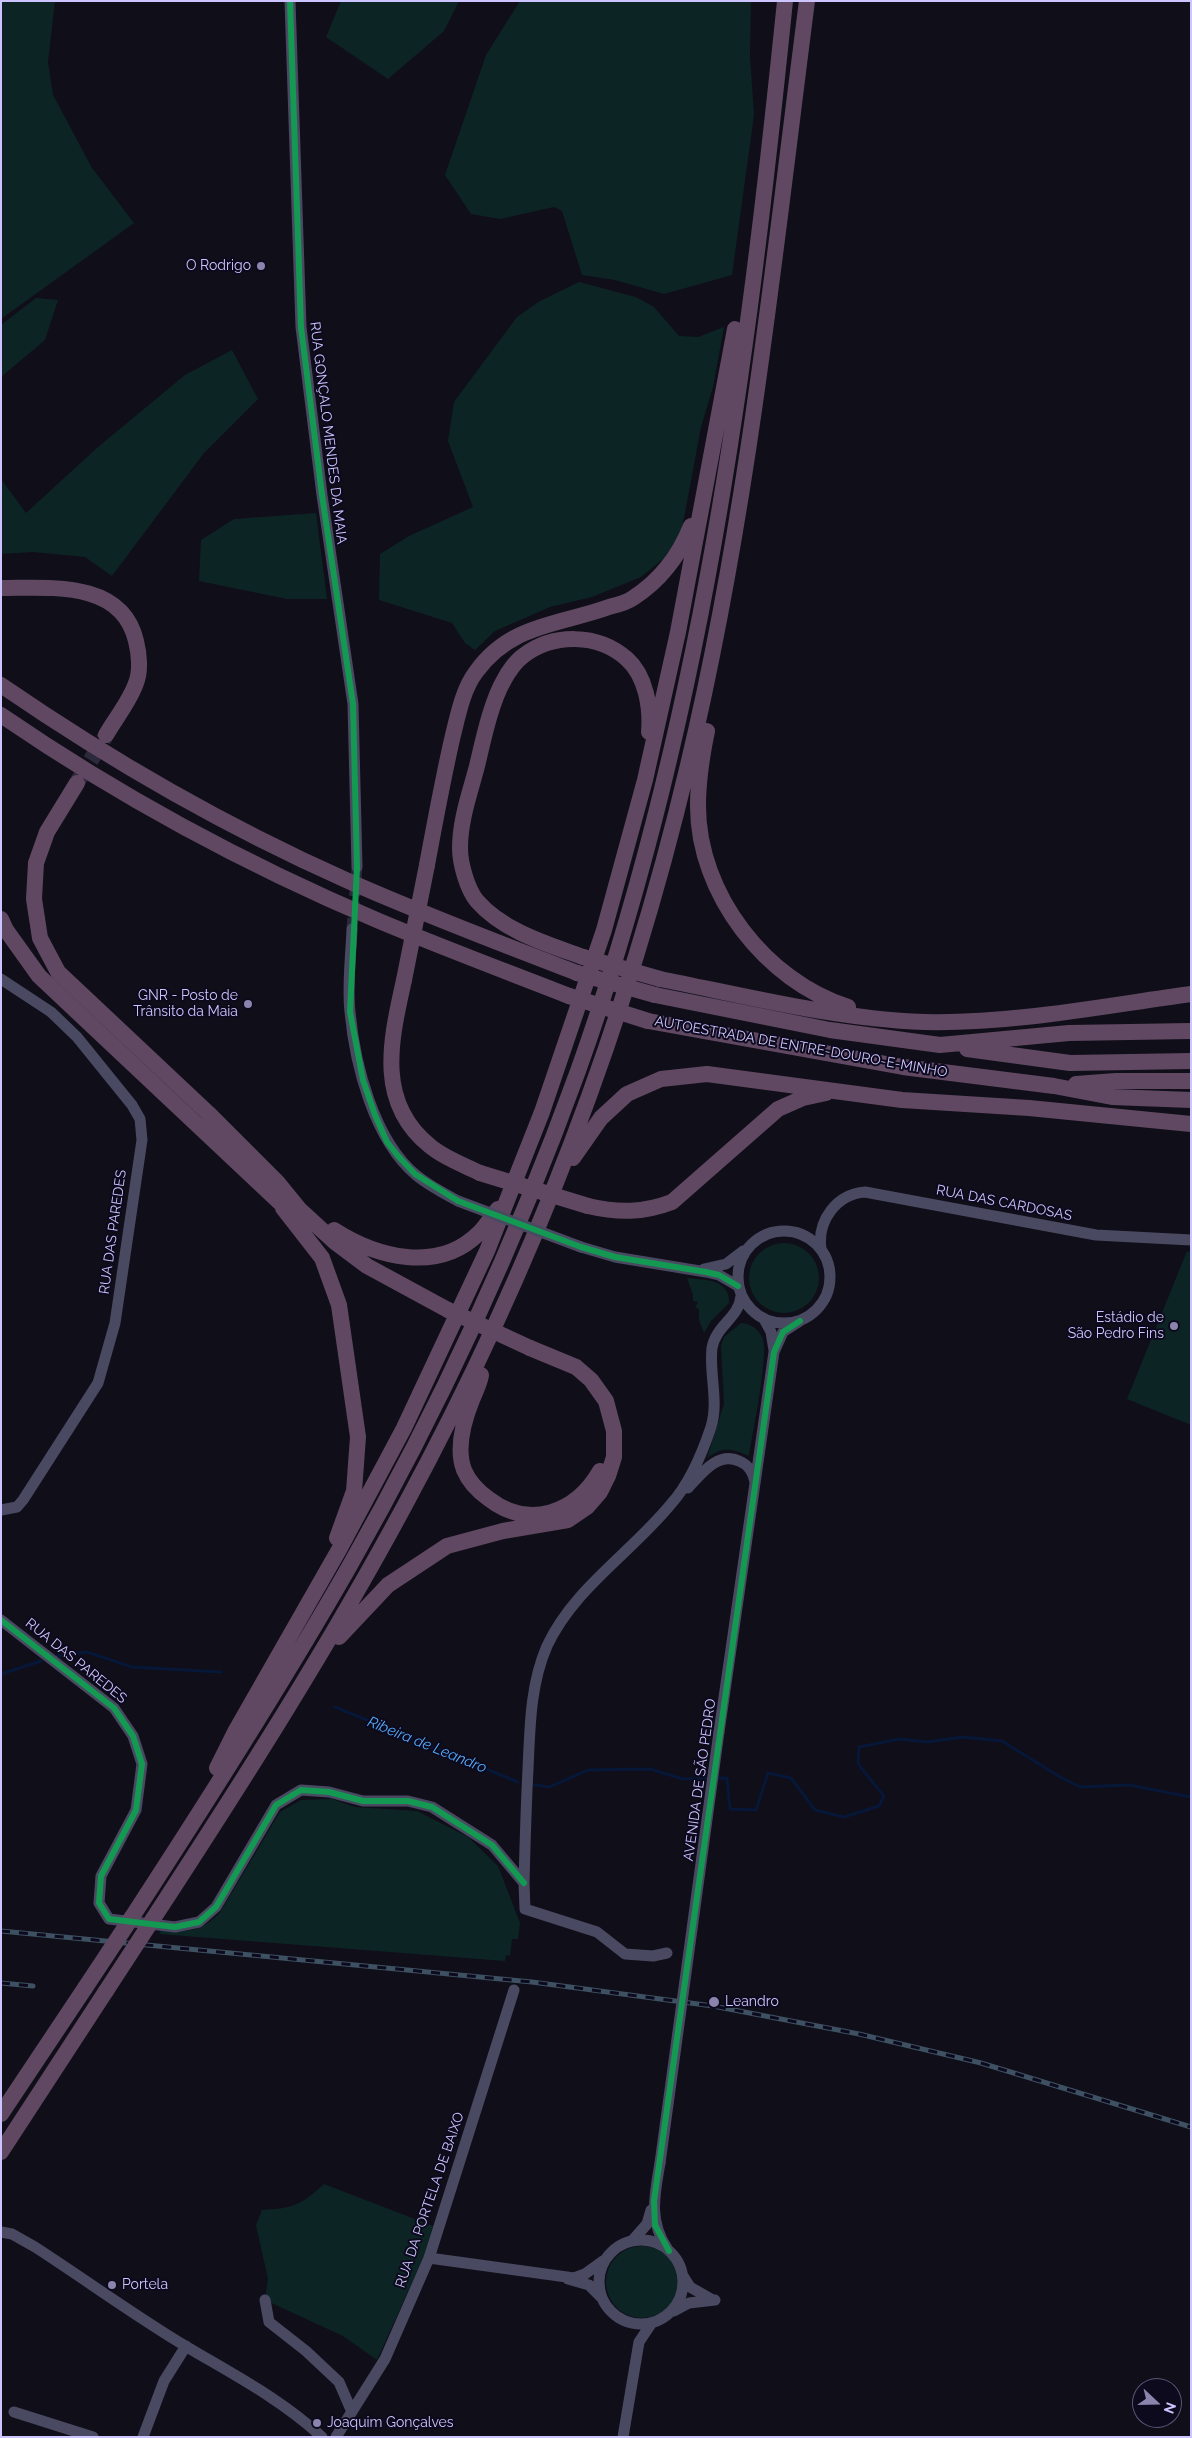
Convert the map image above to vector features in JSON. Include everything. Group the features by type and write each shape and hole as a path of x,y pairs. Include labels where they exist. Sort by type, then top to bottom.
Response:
{"highway":[{"path":"1,2114 132,1917 320,1618 405,1464 467,1338 508,1246 578,1070 643,865 679,720 716,532 754,272 785,1"},
{"path":"1,2152 153,1919 315,1662 407,1502 481,1354 554,1187 590,1092 635,959 674,820 708,674 734,538 752,422 806,1"},
{"path":"186,1833 235,1732 383,1469 448,1337 522,1165 562,1057 599,946 645,780 671,666 736,324 754,272"},
{"path":"705,488 677,556 659,579 632,599 597,612 540,626 499,646 475,673 461,706 444,771 404,980 390,1059 397,1104 417,1134 432,1148 480,1173 588,1206 614,1212 632,1212 653,1209 672,1202 778,1109 803,1098 838,1091"},
{"path":"1,588 53,586 94,595 118,608 133,626 139,653 137,682 106,735"},
{"path":"645,780 650,709 644,687 628,660 608,645 578,638 546,642 522,657 503,680 488,723 463,819 460,849 464,873 476,900 495,917 539,941 583,958 660,979 815,1009 924,1022 1022,1018 1191,994"},
{"path":"708,674 711,710 702,757 698,806 704,849 719,891 754,945 778,968 823,997 886,1018"},
{"name":"AUTOESTRADA DE ENTRE-DOURO-E-MINHO","path":"1,685 134,771 272,845 379,894 577,973 655,995 830,1030 940,1045 1069,1033 1191,1031"},
{"name":"AUTOESTRADA DE ENTRE-DOURO-E-MINHO","path":"1,715 124,793 256,864 379,921 568,996 648,1021 865,1062 1054,1086 1112,1097 1191,1100"},
{"path":"77,782 47,832 36,863 34,899 40,938 58,972 208,1113 278,1183 300,1210 335,1242 367,1266 446,1315"},
{"path":"1,919 6,930 39,976 275,1199 362,1274 528,1352 571,1377 585,1389 596,1403 604,1428 604,1456 600,1471 592,1485 569,1506 536,1517 503,1510 477,1490 464,1470 461,1438 465,1417 481,1379 481,1354"},
{"path":"940,1045 1070,1063 1191,1061"},
{"path":"554,1187 601,1118 627,1094 661,1079 707,1074 902,1100 1029,1108 1191,1124"},
{"path":"1054,1086 1116,1081 1191,1081"},
{"path":"300,1210 322,1220 346,1238 373,1250 404,1257 432,1256 456,1248 480,1233 503,1202 522,1165"},
{"path":"275,1199 322,1258 331,1279 339,1305 358,1437 354,1490 318,1587"},
{"path":"315,1662 388,1585 447,1546 503,1531 568,1520 587,1507 600,1492 614,1457 614,1431 606,1401 592,1380 576,1367 528,1352"}],"street":[{"name":"RUA GONÇALO MENDES DA MAIA","path":"290,1 301,326 322,495 353,704 357,867"},
{"path":"352,929 350,1012 363,1080 374,1115 387,1142 415,1174 458,1201 581,1247 645,1263 692,1269 719,1275 740,1291 760,1317"},
{"name":"RUA DAS PAREDES","path":"1,979 51,1012 76,1037 132,1105 140,1119 142,1140 115,1323 98,1384 23,1500 17,1506 1,1510"},
{"name":"RUA DAS CARDOSAS","path":"793,1231 809,1230 818,1227 842,1198 852,1193 866,1192 1096,1235 1191,1240"},
{"name":"RUA DAS CARDOSAS","path":"821,1249 821,1230 825,1220"},
{"path":"692,1269 717,1267 726,1264 755,1240 773,1231 793,1231 804,1234 821,1249 828,1262 830,1276 828,1290 817,1308 800,1321 777,1323 741,1313 728,1320"},
{"path":"671,1505 686,1485 711,1425 714,1399 712,1349 720,1328 738,1309 740,1291 738,1266 748,1247"},
{"name":"AVENIDA DE SÃO PEDRO","path":"760,1317 771,1332 774,1352"},
{"name":"AVENIDA DE SÃO PEDRO","path":"632,2241 647,2224 654,2201 774,1352 783,1332 800,1321"},
{"path":"667,1953 653,1956 625,1954 597,1932 525,1909 524,1883 530,1722 534,1687 547,1646 568,1612 601,1574 718,1460 728,1458 745,1464 753,1474 755,1484"},
{"name":"RUA DAS PAREDES","path":"1,1620 114,1708 133,1736 142,1764 136,1810 101,1876 99,1903 110,1919 175,1927 199,1922 216,1907 276,1805 301,1790 329,1792 363,1801 408,1801 432,1807 492,1845 524,1883"},
{"name":"RUA DA PORTELA DE BAIXO","path":"336,2437 386,2359 429,2258 514,1990"},
{"name":"AVENIDA DE SÃO PEDRO","path":"654,2201 655,2225 669,2251"},
{"path":"1,2232 12,2234 35,2246 186,2346 250,2382 298,2415 322,2437"},
{"path":"429,2258 574,2278 585,2274 621,2245 632,2241 648,2240 661,2245 673,2254 690,2287 715,2300 688,2303 651,2324 638,2325 624,2322 613,2315 601,2297 589,2286 556,2277"},
{"path":"601,2297 598,2279 602,2265 607,2258"},
{"path":"669,2314 682,2294 682,2272"},
{"path":"265,2300 269,2322 306,2351 339,2382 352,2412"},
{"path":"623,2437 639,2342 651,2324"},
{"path":"142,2437 164,2381 186,2346"},
{"path":"14,2412 93,2437"}],"green space":[{"path":"1,1 55,1 48,62 53,95 92,168 134,223 1,319"},
{"path":"341,1 459,1 444,31 388,79 326,37"},
{"path":"520,1 751,1 750,56 754,115 732,275 664,294 615,280 582,275 562,211 554,207 500,219 471,214 445,175 486,55"},
{"path":"579,282 636,297 654,307 679,336 698,337 724,327 713,387 701,427 681,534 663,559 641,577 592,597 550,607 495,631 475,650 465,643 452,623 379,600 380,554 409,536 473,507 448,441 454,402 517,317 540,301"},
{"path":"36,298 58,300 45,340 1,377 1,325"},
{"path":"232,350 258,399 204,453 112,576 85,557 33,552 1,554 1,479 26,513 98,447 185,375"},
{"path":"316,513 327,599 287,599 199,581 201,540 234,519"},
{"path":"791,1243 804,1249 813,1258 817,1264 819,1278 817,1292 809,1303 798,1311 777,1313 770,1311 759,1303 751,1292 749,1271 751,1264 759,1253 770,1245"},
{"name":"Estádio de São Pedro Fins","path":"1187,1251 1191,1253 1191,1425 1127,1399"},
{"path":"687,1278 716,1282 726,1289 728,1295 729,1303 711,1321 704,1333 699,1320 699,1309 695,1307 698,1302 693,1301 693,1295"},
{"path":"741,1323 751,1325 758,1331 764,1346 757,1413 749,1456 723,1450 707,1458 724,1404 721,1346 724,1337"},
{"path":"332,1799 355,1807 417,1811 468,1837 498,1866 520,1923 518,1939 512,1939 510,1956 506,1955 505,1961 159,1934 162,1929 193,1930 199,1928 219,1914 280,1812 301,1800"},
{"path":"324,2184 433,2226 425,2254 377,2360 343,2336 265,2300 268,2279 256,2225 262,2210 289,2207 309,2197"},
{"path":"649,2246 668,2256 676,2268 678,2282 676,2296 668,2308 656,2316 635,2318 616,2308 608,2296 606,2275 616,2256 628,2248"}],"waterway":[{"name":"Ribeira de Leandro","path":"57,1656 87,1652 132,1667 221,1672"},
{"name":"Ribeira de Leandro","path":"1,1674 41,1661"},
{"name":"Ribeira de Leandro","path":"335,1707 518,1782"},
{"name":"Ribeira de Leandro","path":"535,1785 549,1787 588,1770 650,1769 683,1779 727,1778 730,1809 756,1810 768,1773 791,1778 815,1810 844,1817 879,1806 884,1796 858,1764 859,1747 900,1739 927,1742 963,1737 1002,1741 1060,1777 1080,1787 1129,1785 1191,1797"}],"tunnel":[{"path":"78,781 105,737"},
{"path":"352,929 357,867"}],"railway":[{"path":"1,1931 532,1982 713,2006 859,2034 981,2063 1191,2127"},
{"path":"1,1983 33,1986"}],"cycle path":[{"path":"290,1 301,327 322,495 353,704 357,867 350,1012 363,1080 375,1115 387,1142 415,1174 458,1201 581,1247 615,1257 719,1275 738,1286"},
{"path":"669,2251 655,2225 654,2201 774,1352 783,1332 800,1321"},
{"path":"1,1620 114,1708 133,1736 142,1764 136,1810 101,1876 99,1903 109,1919 175,1927 199,1922 216,1907 276,1805 301,1790 329,1792 363,1801 408,1801 432,1807 492,1845 524,1883"}],"place":[{"name":"O Rodrigo","path":"261,266"},
{"name":"GNR - Posto de Trânsito da Maia","path":"248,1004"},
{"name":"Estádio de São Pedro Fins","path":"1174,1326"},
{"name":"Leandro","path":"714,2002"},
{"name":"Portela","path":"112,2285"},
{"name":"Joaquim Gonçalves","path":"317,2423"}]}
